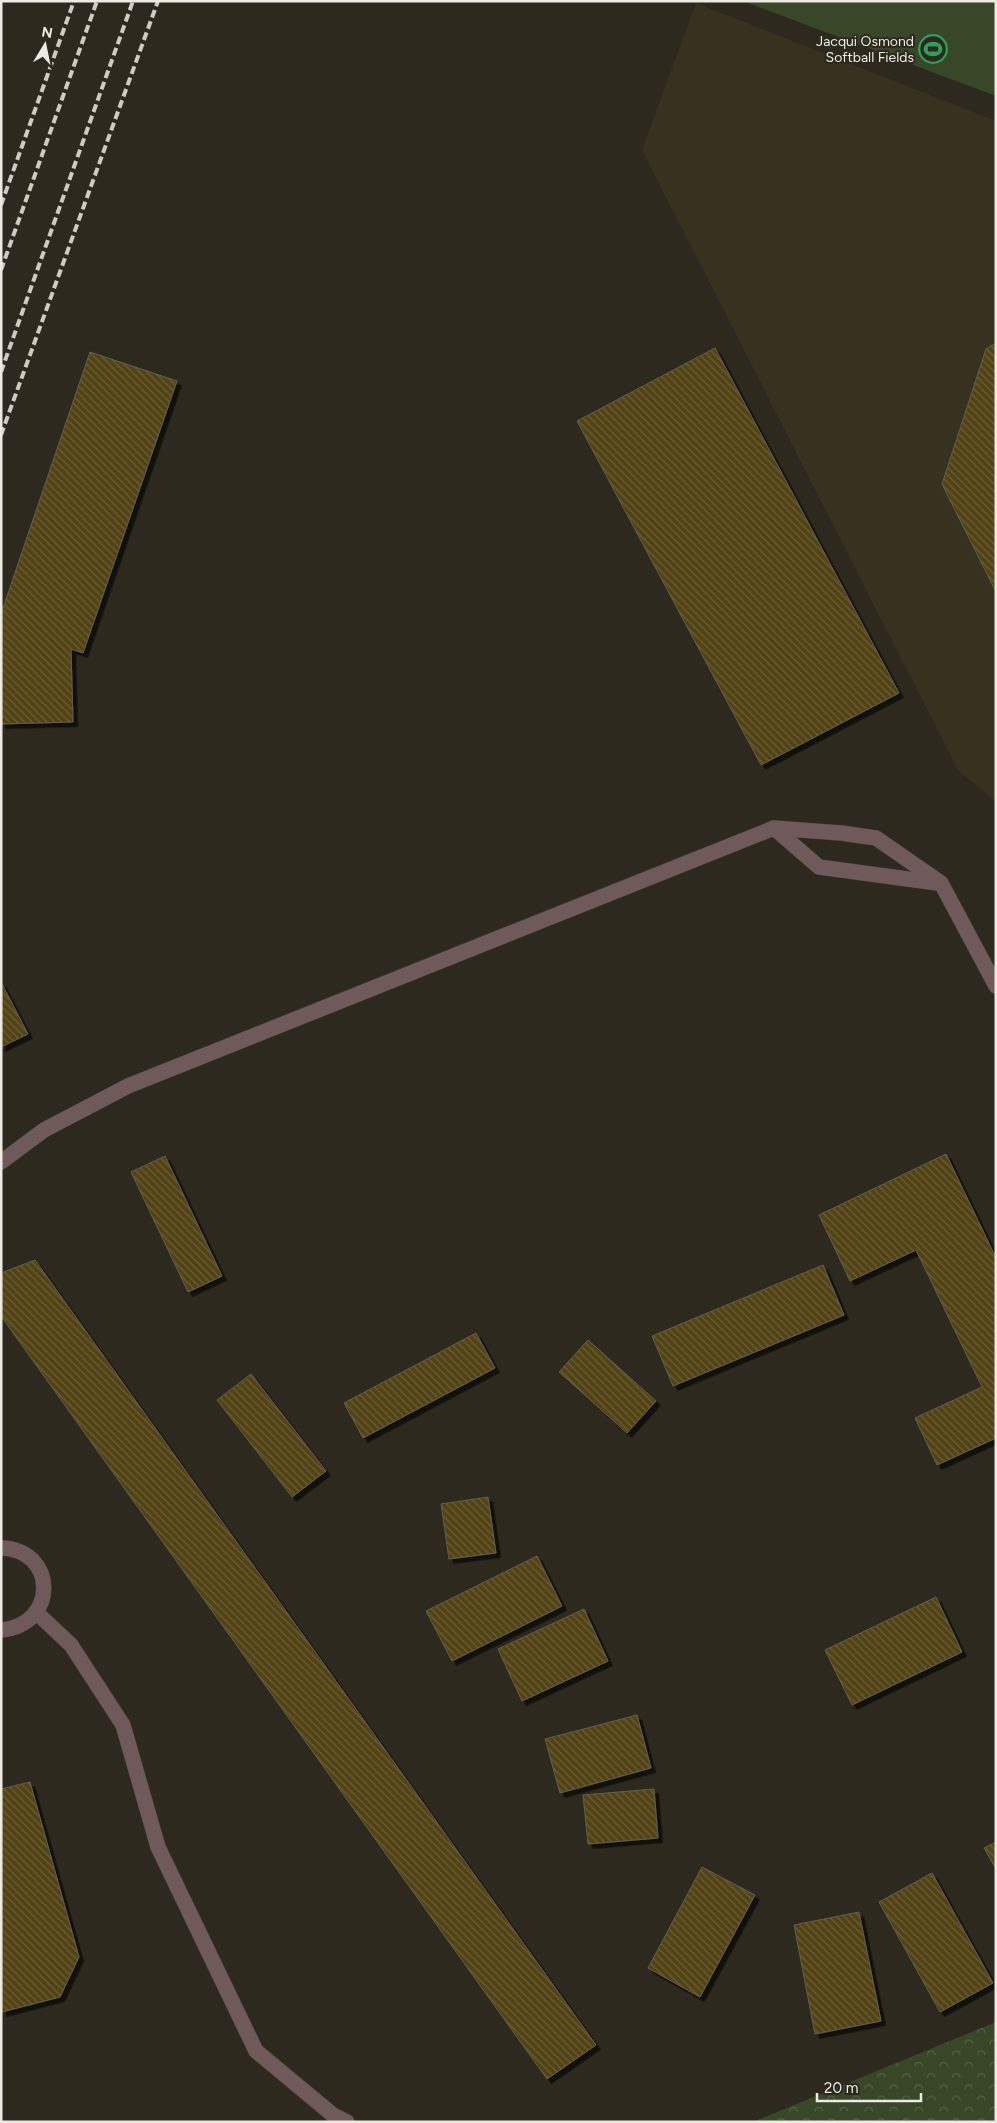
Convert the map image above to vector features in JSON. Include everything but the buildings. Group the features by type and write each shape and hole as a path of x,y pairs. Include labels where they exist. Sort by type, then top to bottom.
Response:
{"street":[{"path":"774,828 820,867 941,883"},
{"path":"1,1162 44,1130 128,1086 774,828 841,833 876,838 941,883 996,986"},
{"path":"1,1548 16,1549 27,1556 40,1570 43,1576 44,1589 43,1602 37,1614 14,1629 1,1630"},
{"path":"37,1614 71,1645 123,1724 158,1848 256,2051 338,2120"}],"shaded area":[{"path":"696,3 996,121 996,802 958,770 642,150"}],"green space":[{"name":"Jacqui Osmond Softball Fields","path":"743,1 996,1 996,96"},
{"path":"996,2022 996,2122 753,2122"}],"railway":[{"path":"1,205 74,1"},
{"path":"1,270 97,1"},
{"path":"1,372 133,1"},
{"path":"1,435 158,1"}],"place":[{"name":"Jacqui Osmond Softball Fields","path":"933,49"}]}
